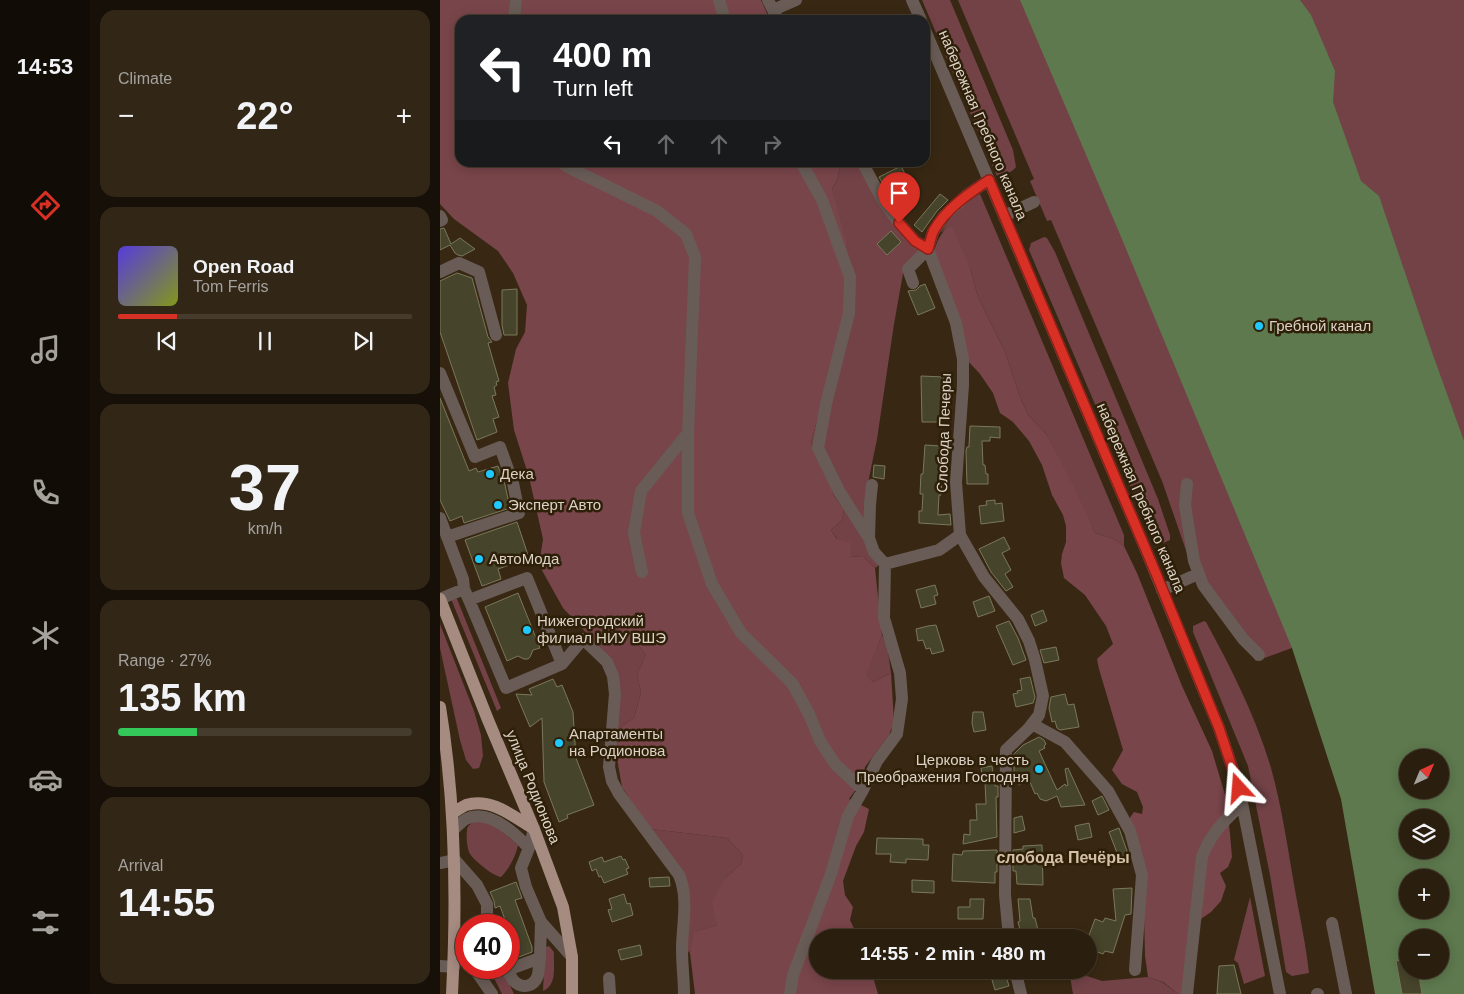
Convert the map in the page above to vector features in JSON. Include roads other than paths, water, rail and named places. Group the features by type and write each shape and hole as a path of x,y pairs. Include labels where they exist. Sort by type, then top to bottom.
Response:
{"main road":[{"name":"улица Родионова","path":"440,599 534,829 563,907 572,958 572,994"},
{"path":"440,707 449,768 453,813 455,914"},
{"path":"453,813 465,805 488,804 501,808 534,829"},
{"path":"452,994 455,951"}],"street":[{"path":"514,15 516,0"},
{"path":"719,0 724,15"},
{"path":"773,10 796,0"},
{"name":"набережная Гребного канала","path":"912,0 919,15"},
{"name":"набережная Гребного канала","path":"930,42 1219,728 1239,788 1280,994"},
{"path":"567,167 657,211 686,234 695,256 688,433 688,513 712,584 742,633 792,683 809,714 820,741 835,764 863,790"},
{"path":"790,994 793,975 831,874 848,816 877,761 897,734 902,699 900,673 884,618 885,564 874,552 869,538 839,491 818,448 826,404 849,314 850,277 822,200 804,167"},
{"path":"865,167 883,201 899,223 915,241 928,249"},
{"path":"913,283 908,269 928,249 933,232 944,216 967,195 989,180"},
{"path":"1004,216 1034,202"},
{"path":"440,216 442,220 440,221"},
{"name":"Слобода Печеры","path":"928,249 956,323 963,359 956,482 960,535 984,578 1018,619 1029,641 1043,696 1039,715 1006,750 1004,895 1008,929"},
{"path":"440,272 459,263 479,272 496,335"},
{"path":"440,373 475,457 500,448 513,484 519,513 447,537"},
{"path":"642,572 634,533 641,491 688,433"},
{"path":"1187,484 1185,505 1194,562 1198,574 1203,585 1243,639 1259,655"},
{"path":"869,538 872,485"},
{"path":"440,518 463,579 467,595 506,688 562,664 583,639 607,662 613,676 615,694 609,766 612,781 619,794 679,875 683,884 682,951 684,994"},
{"path":"885,564 940,550 960,535"},
{"path":"1162,590 1198,574"},
{"path":"440,599 467,595 527,578 562,664"},
{"path":"1032,724 1064,742 1108,791 1130,831 1142,875 1135,970"},
{"path":"1187,994 1202,857 1207,843 1220,825 1242,804"},
{"path":"454,829 466,819 477,816 490,818 520,837 529,848"},
{"path":"534,829 521,868 526,887 541,922 572,958"},
{"path":"440,863 455,860 477,884 487,904 487,914"},
{"path":"513,979 520,986 526,986 533,984 538,976 541,922"},
{"path":"1332,924 1346,994"},
{"path":"520,964 540,958"},
{"path":"440,966 454,967"},
{"path":"609,978 610,994"},
{"path":"482,979 492,994"},
{"path":"1017,979 1021,994"}],"place":[{"name":"Гребной канал","path":"1259,326"},
{"name":"Дека","path":"490,474"},
{"name":"Эксперт Авто","path":"498,505"},
{"name":"АвтоМода","path":"479,559"},
{"name":"Нижегородский филиал НИУ ВШЭ","path":"527,630"},
{"name":"Апартаменты на Родионова","path":"559,743"},
{"name":"Церковь в честь Преображения Господня","path":"1039,769"}],"district":[{"name":"слобода Печёры","path":"1063,857"}]}
